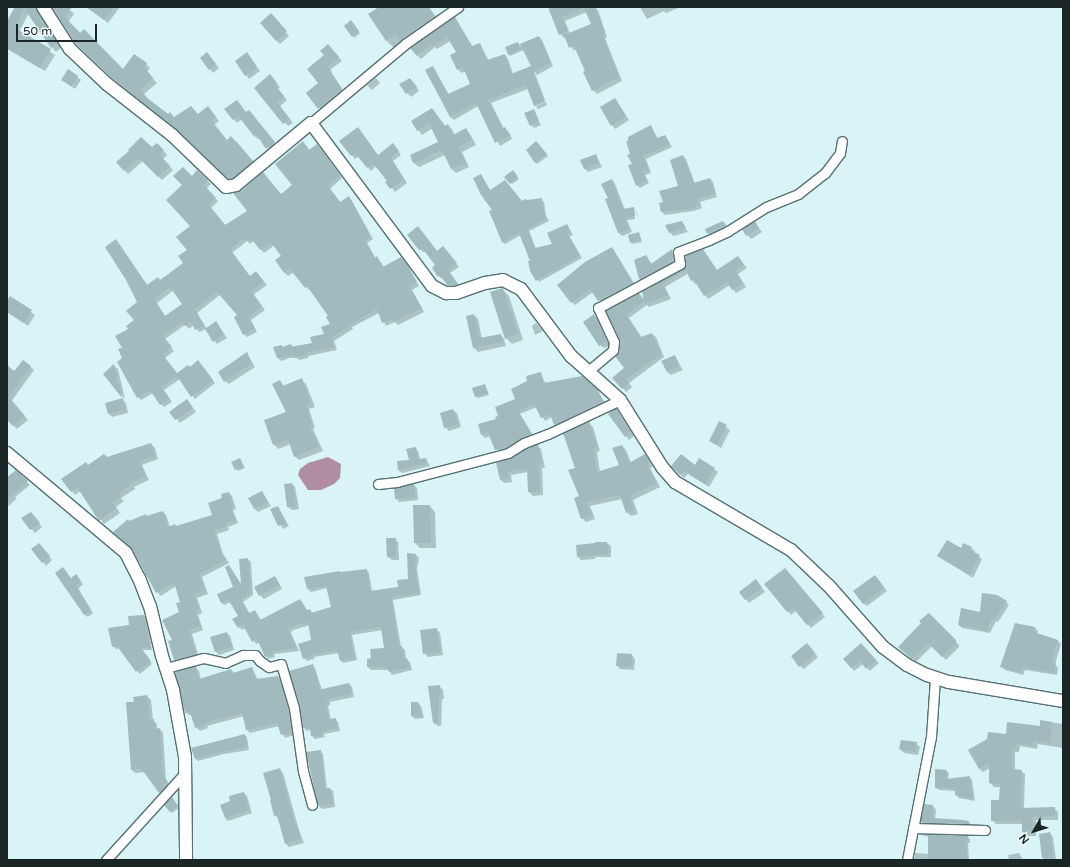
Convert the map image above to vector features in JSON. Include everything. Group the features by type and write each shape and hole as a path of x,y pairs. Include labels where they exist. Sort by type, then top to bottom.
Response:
{"street":[{"path":"43,7 70,49 107,84 172,135 226,187 236,185 405,44 458,7"},
{"path":"311,123 432,286 446,293 456,293 485,283 503,280 521,288 571,356 587,372 609,389 620,400 662,467 675,482 791,550 834,592 883,647 907,665 935,678 949,682 1063,701"},
{"path":"587,372 613,350 614,342 598,308 680,264 678,252 710,240 728,231 766,206 798,194 825,173 840,153 842,141"},
{"path":"378,484 397,482 508,453 524,443 548,434 620,400"},
{"path":"7,453 126,553 139,578 150,606 173,690 185,757 186,860"},
{"path":"166,668 204,658 225,663 243,655 255,655 260,661 269,666 281,664 294,708 303,771 312,804"},
{"path":"907,860 931,737 935,678"},
{"path":"106,860 185,773"},
{"path":"913,828 985,830"}],"shaded area":[{"path":"328,457 341,464 340,478 334,484 321,490 308,490 298,475 300,469 308,463"}],"building":[{"path":"15,7 36,7 57,43 51,48 24,8 15,28 51,49 40,68 7,48 7,21"},
{"path":"52,7 72,7 65,17 80,33 84,29 123,69 134,54 147,63 144,67 153,78 140,89 144,92 142,94 168,114 170,112 174,117 191,106 198,114 208,106 216,117 211,120 227,140 231,136 253,161 233,178 228,179 177,130 112,78 76,44"},
{"path":"86,7 114,7 104,20"},
{"path":"379,7 428,7 434,16 400,40 396,34 386,41 368,14"},
{"path":"556,7 595,7 605,33 602,34 619,77 592,91 583,72 585,71 574,46 569,48 564,35 591,24 584,8 562,17 568,31 559,35 549,10"},
{"path":"271,13 287,31 276,41 260,23"},
{"path":"455,17 472,46 480,43 487,60 505,54 511,74 531,66 520,44 539,36 551,62 533,72 545,102 534,106 526,85 488,100 503,128 505,127 510,136 495,143 476,103 450,117 425,70 433,66 448,94 470,84 463,67 457,70 450,55 456,52 447,37 433,46 432,44 417,56 410,48"},
{"path":"351,20 359,31 352,37 344,26"},
{"path":"518,42 521,49 508,55 505,47"},
{"path":"328,44 339,57 328,66 342,89 318,109 306,93 318,83 307,69 324,55 320,51"},
{"path":"207,52 216,64 209,70 200,58"},
{"path":"247,52 257,67 245,76 235,61"},
{"path":"68,69 78,76 71,86 61,80"},
{"path":"270,74 277,83 275,85 284,96 277,102 290,119 283,124 254,88"},
{"path":"410,78 417,87 406,94 399,84"},
{"path":"615,98 626,116 611,126 600,107"},
{"path":"237,100 246,112 249,110 275,142 266,149 256,134 254,136 238,116 233,120 224,109"},
{"path":"432,108 445,126 448,124 453,135 466,128 472,140 458,147 466,163 451,169 442,150 413,163 410,155 438,142 429,123 417,131 411,121"},
{"path":"534,109 539,121 530,126 524,113"},
{"path":"651,125 657,138 665,135 670,144 643,156 649,170 643,172 647,180 636,186 628,165 632,164 627,155 630,154 626,141 628,141 628,137"},
{"path":"358,127 378,155 393,143 399,151 391,158 404,179 390,189 385,182 387,181 373,163 367,168 355,153 351,156 339,141"},
{"path":"141,137 152,147 157,143 164,150 160,155 170,166 158,177 139,158 124,171 116,162 129,151 128,150"},
{"path":"303,141 309,150 317,144 340,175 328,186 340,202 349,196 370,236 365,240 375,258 377,256 383,267 401,257 408,266 417,282 409,286 422,308 394,322 392,319 382,323 377,309 350,324 351,325 331,338 334,347 305,353 306,355 277,358 273,347 282,345 282,347 291,344 292,347 312,343 310,337 324,334 321,327 330,324 326,317 328,316 307,286 305,288 290,269 284,273 275,260 281,256 271,242 260,250 251,238 246,241 244,238 230,249 250,276 256,271 264,282 251,291 262,306 248,317 255,329 243,335 234,317 237,315 217,292 195,309 204,325 195,330 191,322 185,326 182,322 163,336 172,347 162,354 177,373 188,365 190,367 198,360 213,380 191,397 177,376 161,387 170,399 160,405 150,390 137,398 117,362 122,358 118,349 122,348 115,336 128,329 126,326 134,320 126,311 137,302 126,280 105,247 116,239 147,285 158,277 160,280 183,263 178,256 187,250 176,237 190,226 166,200 182,185 173,176 183,167 192,176 197,170 208,180 204,185 216,198 208,204 225,225 247,211 233,193 241,191 263,172 281,194 292,185 275,164","holes":["170,287 182,304 165,316 154,299"]},
{"path":"536,141 547,154 535,163 526,150"},
{"path":"596,154 599,163 584,169 580,160"},
{"path":"683,155 694,183 710,178 715,194 697,199 700,204 691,209 661,212 659,203 663,202 659,191 678,186 670,160"},
{"path":"513,170 518,177 510,184 504,177"},
{"path":"481,174 490,190 505,180 522,201 525,199 542,198 544,213 547,218 528,229 535,248 552,244 547,233 567,224 571,233 568,234 580,255 536,281 530,271 528,261 530,261 519,233 502,242 489,211 492,210 481,195 473,178"},
{"path":"612,179 623,209 634,207 635,216 624,217 629,229 618,233 605,199 608,198 601,184"},
{"path":"682,221 686,228 669,233 665,225"},
{"path":"723,221 726,225 707,234 705,229"},
{"path":"755,221 759,228 746,236 742,229"},
{"path":"418,226 437,251 443,246 457,263 448,270 458,284 448,286 440,275 438,277 432,268 435,265 423,249 419,250 407,235"},
{"path":"639,232 641,240 630,243 628,235"},
{"path":"612,247 633,282 598,301 590,289 571,303 557,285 585,262"},
{"path":"672,249 673,261 639,279 634,260 646,255 651,264"},
{"path":"703,249 717,270 738,256 744,265 735,271 743,283 732,290 727,282 704,296 694,280 691,281 686,270 662,284 668,295 645,304 642,291 683,269 686,263 685,256"},
{"path":"503,288 518,334 505,339 490,292"},
{"path":"639,293 644,301 626,315 641,337 652,333 661,354 626,379 629,383 622,389 612,378 624,368 615,356 619,351 620,340 606,311"},
{"path":"10,296 32,310 24,323 7,312 7,301"},
{"path":"474,314 480,338 501,334 503,342 473,348 466,316"},
{"path":"594,314 608,343 608,346 605,342 599,346 583,322"},
{"path":"216,321 224,334 213,342 205,329"},
{"path":"247,352 252,363 224,382 218,372"},
{"path":"675,355 680,366 667,372 661,361"},
{"path":"23,360 31,366 9,397 25,416 13,426 7,420 7,365 14,371"},
{"path":"114,364 122,398 103,374"},
{"path":"541,372 544,383 582,376 598,390 603,401 554,425 550,414 541,418 534,404 518,411 532,434 506,447 495,450 488,433 481,435 478,424 496,419 495,417 498,416 495,407 515,399 511,389 527,381 526,376"},
{"path":"302,378 311,403 306,405 312,424 309,425 319,447 294,457 288,439 273,445 264,420 286,412 272,384 280,380 283,386"},
{"path":"485,384 488,393 475,397 472,388"},
{"path":"123,398 125,409 108,414 105,403"},
{"path":"187,399 193,408 175,420 169,412"},
{"path":"616,408 631,432 625,437 608,414"},
{"path":"453,409 458,424 444,428 440,413"},
{"path":"589,421 597,447 593,448 597,472 619,465 612,448 622,445 629,463 645,454 650,462 647,464 656,483 630,496 634,510 626,513 620,495 586,502 591,515 581,519 574,498 579,496 568,470 575,468 563,433"},
{"path":"719,421 727,425 717,445 709,441"},
{"path":"151,443 155,456 139,461 146,476 131,483 132,484 118,494 121,497 113,502 116,508 99,521 77,487 71,492 61,479 86,462 88,465 104,454 107,457"},
{"path":"538,444 542,464 538,465 540,492 528,492 527,469 508,471 509,478 500,480 496,463 511,458 527,448"},
{"path":"416,447 418,459 426,458 427,463 398,470 397,461 409,460 406,449"},
{"path":"681,454 695,465 699,458 715,468 705,484 684,471 680,475 671,466"},
{"path":"240,458 244,467 235,470 231,462"},
{"path":"16,470 28,481 7,499 7,477"},
{"path":"292,483 296,506 287,507 284,484"},
{"path":"414,484 415,497 395,499 394,488"},
{"path":"262,491 268,502 254,509 248,498"},
{"path":"229,492 235,520 226,523 226,526 214,531 220,550 226,560 199,574 205,591 194,594 199,610 195,611 201,626 189,630 196,654 174,660 168,641 172,640 162,620 179,612 176,603 180,602 174,582 156,593 132,549 113,532 128,519 129,521 146,514 146,516 163,511 168,527 212,515 208,503 222,498 221,494"},
{"path":"413,505 430,505 431,543 414,543"},
{"path":"278,506 286,523 278,526 270,509"},
{"path":"31,512 40,523 30,530 21,518"},
{"path":"386,538 396,538 396,557 387,557"},
{"path":"947,540 961,548 963,543 972,547 970,550 980,555 969,575 937,556"},
{"path":"607,542 608,554 577,557 576,545"},
{"path":"39,543 50,556 42,563 31,549"},
{"path":"407,553 416,554 415,566 419,593 391,597 399,646 402,646 404,658 407,658 410,667 389,672 387,667 367,667 367,659 371,658 370,649 384,648 381,627 350,632 354,658 340,661 337,650 312,655 303,659 298,644 311,640 308,622 290,627 288,629 297,648 272,651 273,654 265,657 257,639 252,642 243,625 238,628 232,619 238,616 228,599 221,603 217,594 233,587 225,567 229,565 241,584 239,559 248,558 251,592 241,599 249,613 255,610 260,620 300,599 307,610 310,609 311,613 331,607 326,586 307,589 304,577 340,571 367,569 370,591 398,587 397,580 408,579"},
{"path":"63,567 71,578 76,574 81,581 76,585 91,610 84,615 55,573"},
{"path":"785,568 823,613 807,625 793,608 787,612 764,584"},
{"path":"875,575 884,587 863,604 853,591"},
{"path":"275,576 280,585 259,596 254,587"},
{"path":"756,579 762,588 745,600 739,592"},
{"path":"982,593 997,595 1007,601 994,620 992,619 987,631 958,625 961,608 980,612"},
{"path":"929,613 956,640 956,643 942,657 928,643 912,659 898,647 921,623 919,621"},
{"path":"144,615 150,648 141,648 151,661 136,672 117,646 112,647 108,628 129,625 128,616"},
{"path":"1015,623 1035,627 1034,632 1058,640 1051,663 1056,663 1054,673 1022,667 1020,672 1000,667"},
{"path":"437,628 440,652 423,654 420,630"},
{"path":"227,632 232,647 215,652 210,637"},
{"path":"807,643 815,653 799,667 791,656"},
{"path":"861,643 876,660 866,669 860,661 851,668 843,659"},
{"path":"617,653 632,654 631,667 616,666"},
{"path":"313,664 320,688 318,690 349,683 352,694 327,699 328,702 326,703 329,719 336,718 337,729 322,731 322,735 311,736 310,727 303,728 300,706 289,671"},
{"path":"196,666 199,679 231,669 233,673 252,667 256,679 278,676 288,709 291,732 281,735 277,723 246,730 242,713 205,723 205,725 195,728 190,712 185,713 175,672"},
{"path":"440,685 441,696 439,696 438,723 433,723 428,686"},
{"path":"147,695 150,720 154,719 155,729 160,728 163,776 168,782 163,785 164,787 159,793 141,768 131,770 126,702 134,702 133,697"},
{"path":"411,702 418,702 422,716 411,716"},
{"path":"1040,720 1052,722 1050,743 1034,741 1033,746 1016,743 1016,749 1012,749 1012,769 1022,770 1021,808 1055,807 1055,816 1032,817 1033,832 1022,832 1022,821 991,821 991,800 999,800 1000,784 989,783 989,763 979,769 968,750 987,739 988,732 1006,734 1007,722 1040,726"},
{"path":"245,734 247,747 195,759 191,748"},
{"path":"901,740 917,742 915,752 899,749"},
{"path":"321,750 325,788 330,788 333,804 318,806 306,752"},
{"path":"280,768 296,828 298,828 301,839 285,844 277,815 274,816 263,773"},
{"path":"935,769 947,770 946,779 970,776 973,799 955,795 955,788 935,788"},
{"path":"244,792 249,810 225,818 220,805 230,801 229,796"},
{"path":"172,797 178,806 170,812 164,805"},
{"path":"924,804 933,805 932,818 963,820 969,821 969,824 920,822"},
{"path":"1050,832 1053,857 1042,858 1039,834"},
{"path":"918,834 968,836 968,841 966,841 967,860 928,860 928,835"}]}
